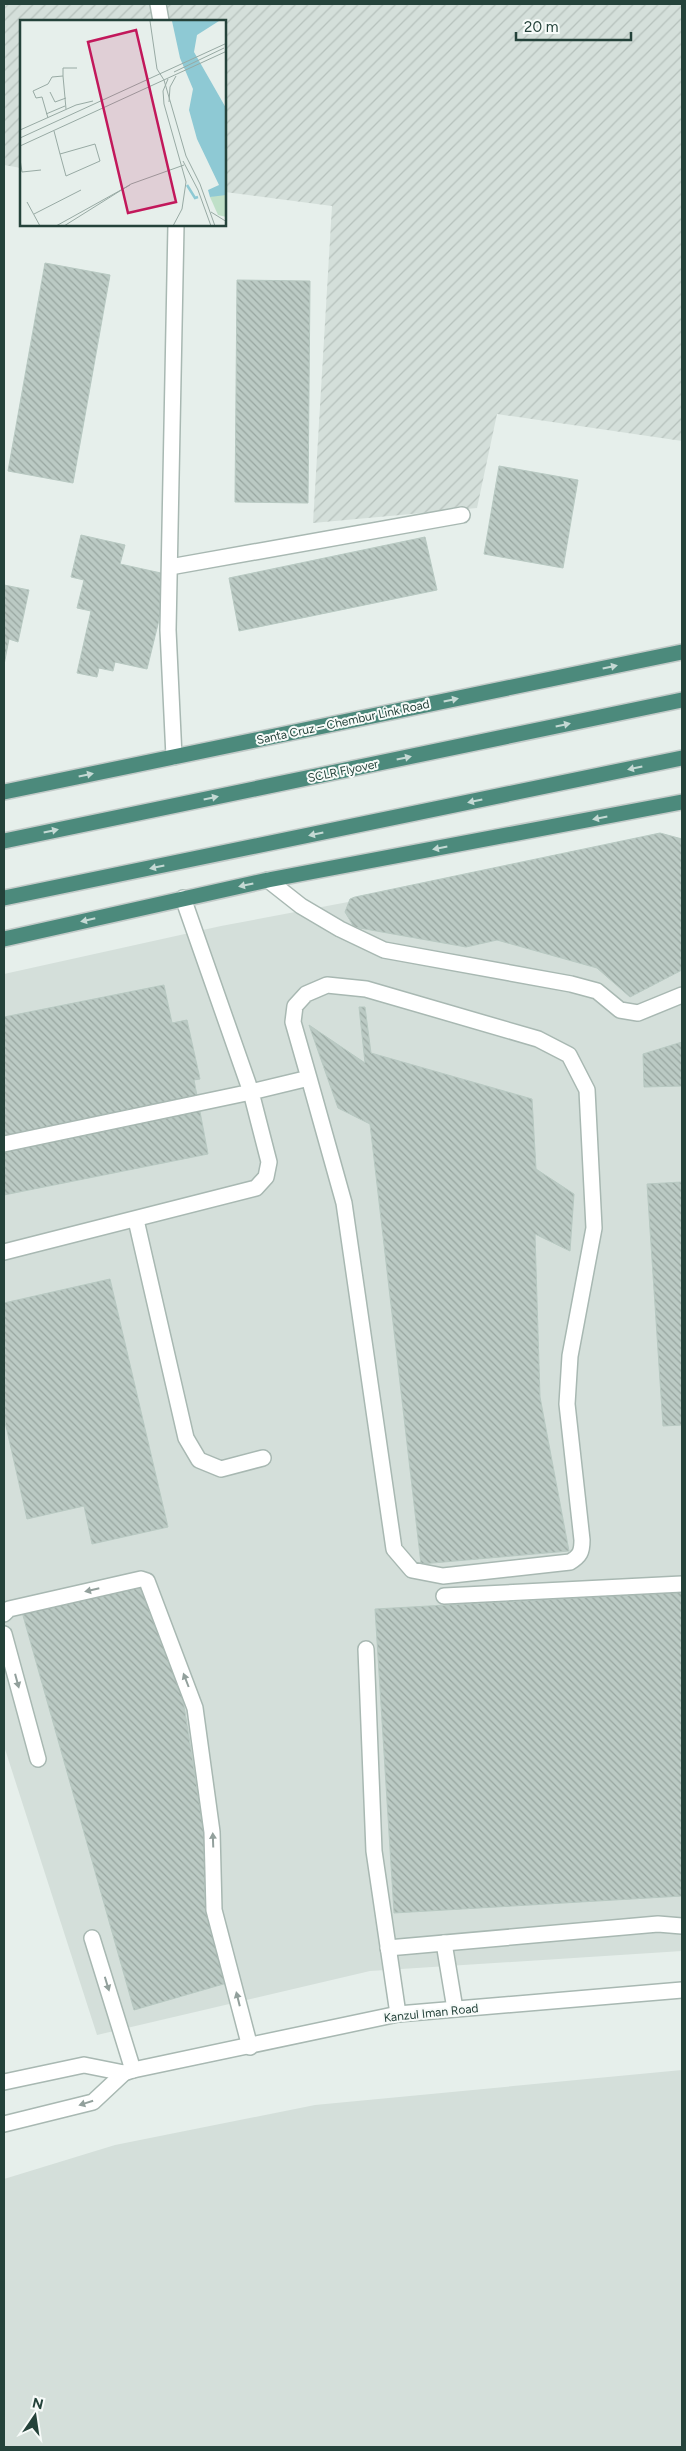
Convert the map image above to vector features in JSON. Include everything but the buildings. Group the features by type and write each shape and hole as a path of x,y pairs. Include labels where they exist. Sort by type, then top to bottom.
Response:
{"highway":[{"name":"Santa Cruz – Chembur Link Road","path":"4,792 682,652"},
{"name":"SCLR Flyover","path":"4,841 682,700"},
{"path":"4,898 682,758"},
{"path":"4,939 268,880 682,802"}],"street":[{"path":"158,4 161,20"},
{"path":"174,757 168,630 176,226"},
{"path":"170,566 462,515"},
{"path":"268,880 300,906 340,929 384,950 571,984 597,991 620,1010 638,1013 682,996"},
{"path":"4,1252 256,1188 266,1177 268,1162 251,1092 183,898"},
{"path":"327,985 366,989 538,1039 568,1055 573,1064 587,1090 594,1228 570,1356 566,1404 582,1540 582,1550 578,1557 570,1562 443,1576 412,1570 394,1549 344,1202 309,1078 293,1022 295,1006 306,994 327,985"},
{"path":"4,1144 309,1078"},
{"path":"136,1220 186,1438 199,1460 220,1469 263,1458"},
{"path":"4,1614 9,1609 141,1580 146,1581 195,1708 212,1832 214,1910 250,2046"},
{"path":"444,1596 682,1584"},
{"path":"4,1634 38,1759"},
{"path":"366,1649 374,1851 398,2014"},
{"path":"388,1948 658,1924 682,1926"},
{"path":"4,2124 93,2102 129,2071 92,1938"},
{"path":"444,1943 455,2009"},
{"name":"Kanzul Iman Road","path":"4,2082 84,2065 129,2071 398,2014 682,1990"}],"shaded area":[{"path":"4,4 682,4 682,441 497,414 477,508 313,523 332,206 226,192 226,20 20,20 20,168 4,165"},
{"path":"682,839 682,1951 370,1971 97,2035 4,1746 4,974 221,926"},
{"path":"682,2070 682,2447 4,2447 4,2179 115,2145 315,2105"}]}
